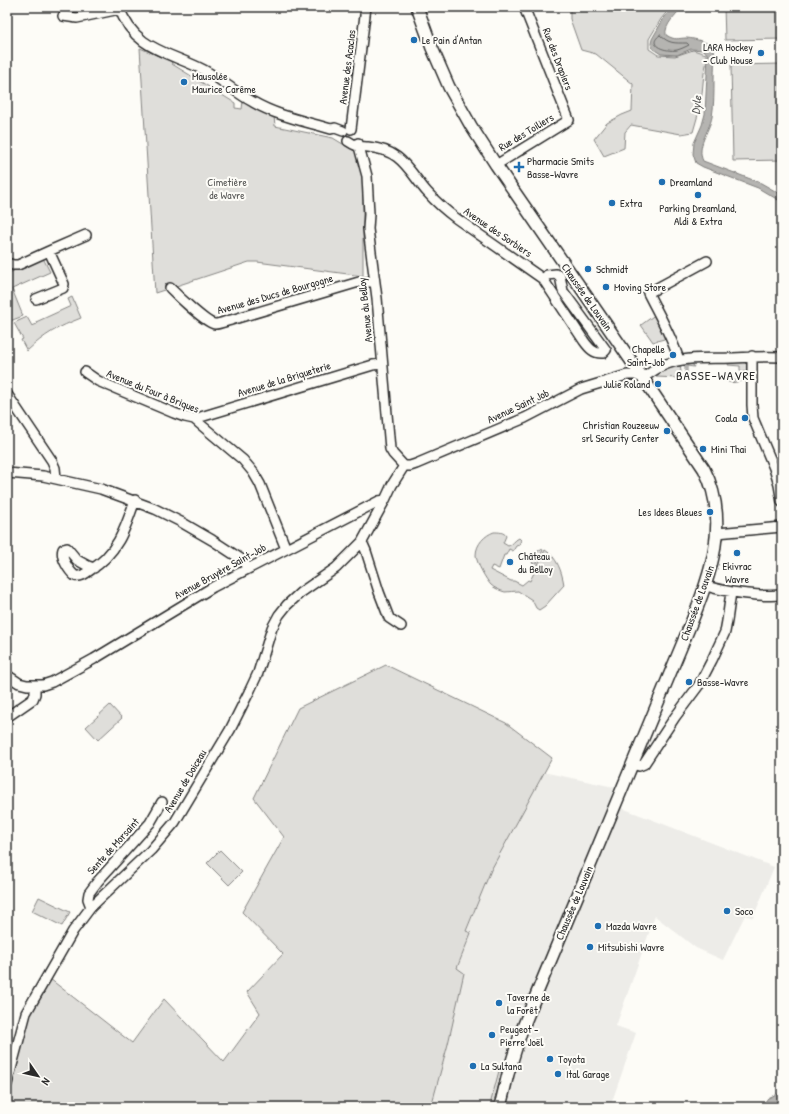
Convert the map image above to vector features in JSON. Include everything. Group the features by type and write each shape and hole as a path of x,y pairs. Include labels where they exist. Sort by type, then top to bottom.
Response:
{"main road":[{"name":"Chaussée de Louvain","path":"417,7 432,48 449,87 470,126 704,468 716,501 717,533 706,586 523,1026 508,1074 500,1107"}],"street":[{"name":"Avenue des Acacias","path":"347,135 366,7"},
{"name":"Rue des Drapiers","path":"524,7 569,120"},
{"path":"63,16 77,18 119,8 127,25 147,44 204,70 254,103 287,117 331,128 347,135 354,146 360,147"},
{"name":"Rue des Toiliers","path":"496,165 569,120"},
{"name":"Avenue des Sorbiers","path":"360,147 368,147 389,152 402,162 427,192 448,212 545,277 584,341 591,350 598,354 603,353 606,350 563,290 560,276 556,274 545,277"},
{"name":"Avenue du Belloy","path":"360,147 367,176 369,214 368,229 390,449 404,466"},
{"path":"7,263 18,265 86,235"},
{"path":"36,299 63,288 64,284 49,251"},
{"path":"679,360 669,334 648,293 707,261"},
{"path":"545,277 563,263"},
{"name":"Avenue des Ducs de Bourgogne","path":"170,288 207,321 214,324 359,282 374,282"},
{"path":"752,356 753,418 774,468 782,502"},
{"path":"643,378 663,366 679,360 693,358 732,358 752,356 782,357"},
{"name":"Avenue de la Briqueterie","path":"194,419 373,365 382,364"},
{"name":"Avenue du Four à Briques","path":"85,372 98,382 174,413 194,419 243,460 253,472 260,484 286,549"},
{"name":"Avenue Saint Job","path":"404,466 416,464 525,418 581,389 627,375 635,375 643,378"},
{"path":"7,394 52,461 55,468 56,478"},
{"name":"Avenue du Four à Briques","path":"211,433 210,424 218,411"},
{"path":"385,500 392,485 404,466"},
{"path":"7,473 29,474 56,478 101,489 134,500 200,532 241,559 248,568"},
{"path":"94,568 115,548 123,532 134,500"},
{"name":"Avenue Bruyère Saint-Job","path":"35,686 52,682 71,672 213,587 379,501 385,500"},
{"name":"Avenue de Doiceau","path":"8,1080 26,1013 73,931 91,907 151,850 175,822 234,723 258,673 272,628 279,615 300,593 336,568 362,542 385,500"},
{"path":"717,533 782,527"},
{"path":"362,542 379,592 390,618 401,626"},
{"path":"706,586 731,592 782,595"},
{"path":"632,764 639,766 644,764 675,717 699,685 725,632 728,621 731,592"},
{"path":"7,675 19,683 35,686 35,694 33,699 7,717"},
{"name":"Sente de Morsaint","path":"91,907 88,899 89,893 150,823 162,802"}],"shaded area":[{"path":"543,772 614,787 609,803 774,867 753,918 745,915 723,960 696,948 655,916 616,1026 636,1033 610,1107 431,1107 448,1044 464,973 457,969 471,934 466,932 491,870"}],"green space":[{"path":"570,7 671,7 661,19 649,39 649,49 658,55 675,56 693,50 706,54 707,61 704,73 701,104 693,132 681,134 631,125 625,132 624,148 604,156 594,139 607,123 632,111 633,84 596,54 581,50 570,19"},
{"path":"724,7 782,7 782,39 725,40"},
{"name":"Cimetière de Wavre","path":"140,48 171,61 172,64 235,103 235,108 242,109 243,101 274,116 275,126 333,138 356,152 363,175 363,276 249,262 155,293"},
{"path":"782,64 782,160 733,161 731,65"},
{"path":"43,258 50,272 12,289 23,316 10,321 7,315 7,275"},
{"path":"72,297 81,318 52,332 27,351 21,340 23,339 14,323 27,317 32,326 37,324 36,322 71,306 68,299"},
{"path":"656,314 668,338 653,342 641,325"},
{"path":"743,361 747,365 748,370 746,372 740,370 740,366 728,365 729,362"},
{"path":"692,363 694,367 687,366 687,376 693,377 695,373 695,378 692,380 687,378 685,375 685,364"},
{"path":"678,365 680,366 681,375 677,378 656,377 668,368"},
{"path":"739,376 746,376 748,380 734,382 726,381 739,380"},
{"path":"494,532 501,532 506,536 503,543 508,546 519,538 521,540 519,545 516,546 513,551 509,549 506,555 504,555 499,569 492,566 490,570 511,581 522,585 528,580 530,581 545,550 556,561 562,575 564,585 545,606 539,610 536,608 532,600 518,591 505,592 494,587 489,583 484,575 478,562 476,551 482,540 487,535"},
{"path":"541,549 543,550 536,565 532,563 538,551"},
{"path":"386,665 506,723 552,758 491,870 466,931 471,933 457,968 464,973 448,1044 431,1107 7,1107 7,1030 13,1036 28,1020 50,979 132,1043 164,999 224,1062 260,1013 247,992 283,954 242,912 284,837 254,798 298,708"},
{"path":"110,705 122,718 98,740 86,727"},
{"path":"220,850 242,872 229,885 207,863"},
{"path":"39,897 70,912 62,926 32,911"},
{"path":"499,1071 502,1072 494,1103 492,1103 491,1101"}],"water":[{"path":"673,7 682,7 669,24 666,35 674,39 687,38 698,40 714,47 713,108 712,117 702,144 701,155 703,161 761,183 782,195 782,204 780,201 758,188 696,163 693,154 694,143 705,114 708,55 704,50 691,49 677,55 661,54 653,49 651,44 652,39 664,18"},
{"path":"777,1094 782,1095 782,1102 777,1102 774,1107 761,1107 768,1098"}],"place":[{"name":"Le Pain d'Antan","path":"414,40"},
{"name":"LARA Hockey - Club House","path":"761,53"},
{"name":"Mausolée Maurice Carême","path":"184,82"},
{"name":"Pharmacie Smits Basse-Wavre","path":"519,167"},
{"name":"Dreamland","path":"662,182"},
{"name":"Parking Dreamland, Aldi & Extra","path":"698,195"},
{"name":"Extra","path":"612,203"},
{"name":"Schmidt","path":"588,269"},
{"name":"Moving Store","path":"606,287"},
{"name":"Chapelle Saint-Job","path":"673,355"},
{"name":"Julie Roland","path":"658,384"},
{"name":"Coala","path":"745,418"},
{"name":"Christian Rouzeeuw srl Security Center","path":"667,431"},
{"name":"Mini Thai","path":"703,449"},
{"name":"Les Idees Bleues","path":"710,512"},
{"name":"Ekivrac Wavre","path":"737,553"},
{"name":"Château du Belloy","path":"510,562"},
{"name":"Basse-Wavre","path":"689,682"},
{"name":"Soco","path":"727,911"},
{"name":"Mazda Wavre","path":"598,926"},
{"name":"Mitsubishi Wavre","path":"590,947"},
{"name":"Taverne de la Forêt","path":"499,1003"},
{"name":"Peugeot - Pierre Joël","path":"492,1035"},
{"name":"Toyota","path":"550,1059"},
{"name":"La Sultana","path":"473,1066"},
{"name":"Ital Garage","path":"558,1074"}],"district":[{"name":"BASSE-WAVRE","path":"716,375"}],"water label":[{"name":"Dyle","path":"696,105"}]}
